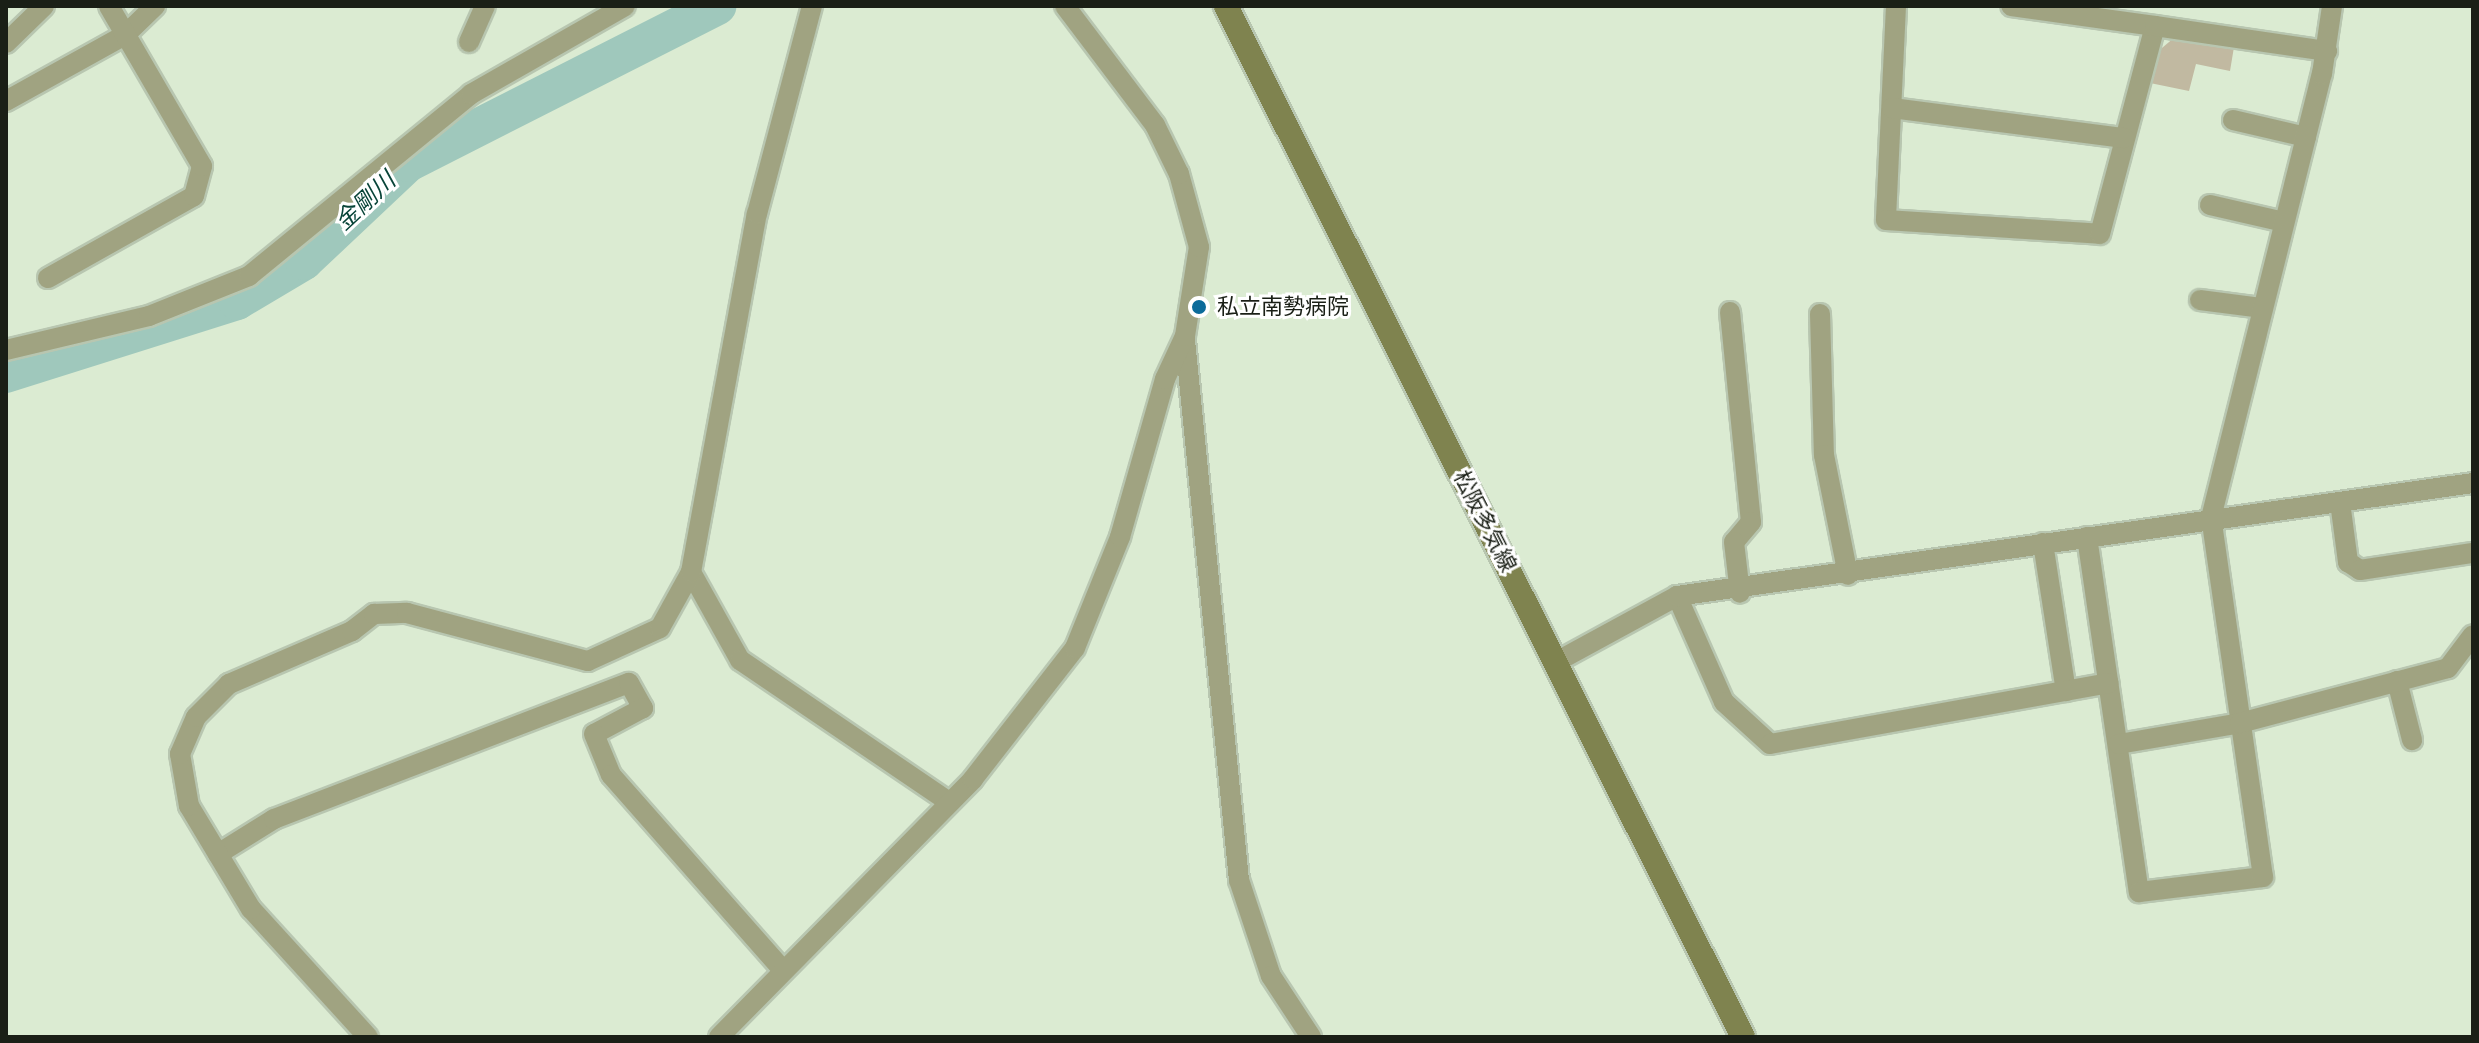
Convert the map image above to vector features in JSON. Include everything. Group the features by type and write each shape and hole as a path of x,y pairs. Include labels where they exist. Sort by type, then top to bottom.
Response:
{"main road":[{"name":"松阪多気線","path":"1226,6 1743,1037"}],"street":[{"path":"6,43 44,6"},
{"path":"48,278 194,196 202,166 109,6"},
{"path":"6,101 125,35 155,6"},
{"path":"469,42 485,6"},
{"path":"6,350 149,316 249,276 471,94 625,6"},
{"path":"368,1037 251,909 189,806 180,754 196,717 229,684 352,631 374,614 407,613 588,661 660,628 691,572 757,214 812,6"},
{"path":"1065,6 1155,125 1179,174 1199,247 1185,336 1239,880 1271,976 1311,1037"},
{"path":"1896,6 1886,220 2100,234 2155,26"},
{"path":"2011,6 2327,51"},
{"path":"2087,537 2139,892 2263,877 2211,518 2327,51 2332,6"},
{"path":"1892,108 2124,138"},
{"path":"2233,120 2306,137"},
{"path":"2210,205 2284,222"},
{"path":"2200,300 2262,308"},
{"path":"1730,312 1751,522 1734,542 1740,593"},
{"path":"1820,314 1824,455 1848,575"},
{"path":"719,1037 946,800 973,779 1075,648 1100,597 1165,379 1185,336"},
{"path":"1556,662 1677,596 1740,593 2043,543 2473,483"},
{"path":"2340,502 2348,562 2360,570 2473,553"},
{"path":"2043,543 2066,691"},
{"path":"691,572 740,660 946,800"},
{"path":"1677,596 1724,702 1770,744 2109,683"},
{"path":"2119,744 2240,723 2448,668 2473,635"},
{"path":"2397,681 2412,740"},
{"path":"218,854 274,819 629,683 643,708 594,734 611,775 783,970"}],"shaded area":[{"path":"2175,37 2234,47 2230,71 2196,64 2189,91 2150,83 2156,53"}],"waterway":[{"name":"金剛川","path":"6,374 237,301 304,261 408,163 718,6"}],"place":[{"name":"私立南勢病院","path":"1199,307"}]}
